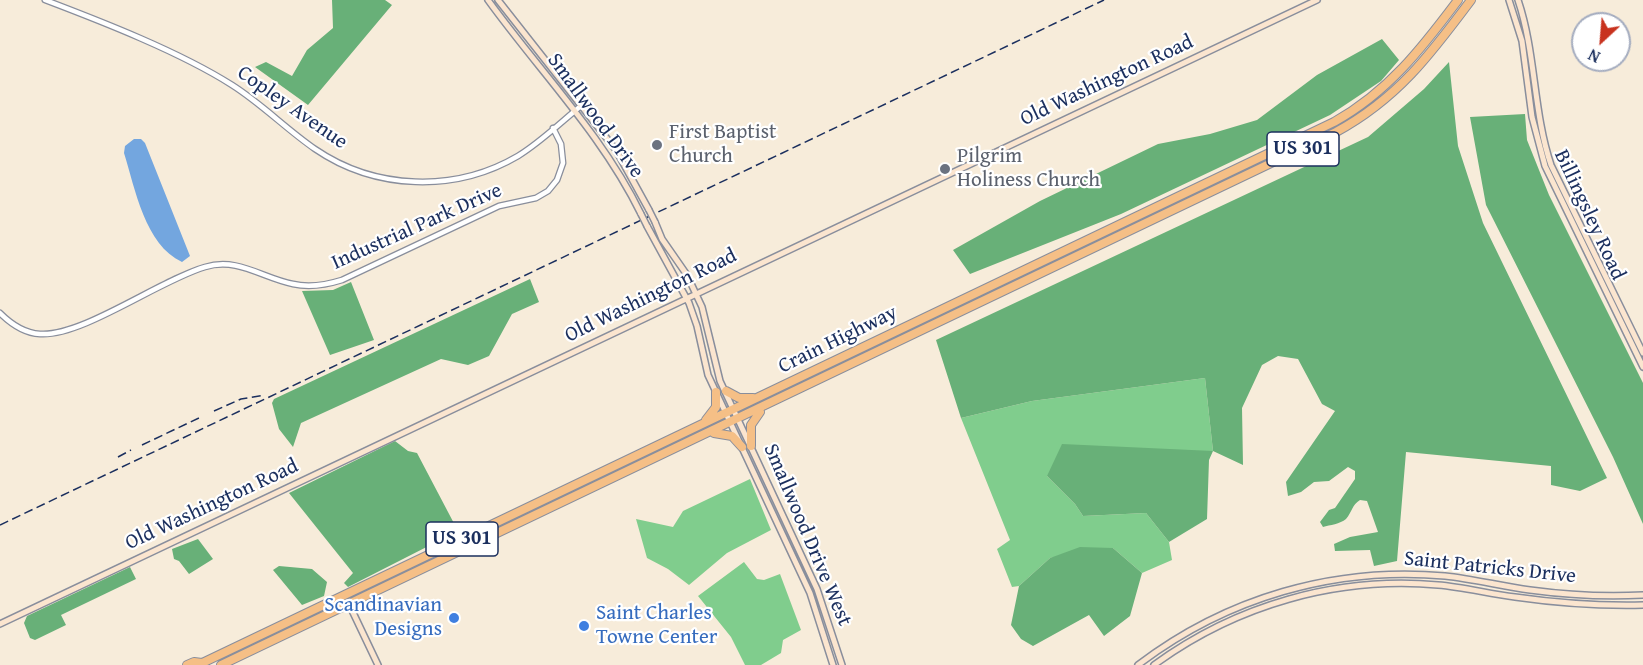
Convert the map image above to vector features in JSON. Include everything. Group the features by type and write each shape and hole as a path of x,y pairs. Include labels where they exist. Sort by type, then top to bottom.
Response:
{"highway":[{"name":"Crain Highway","path":"187,665 194,662 200,664 345,596 1334,122 1364,105 1411,61 1458,0"},
{"name":"Crain Highway","path":"221,665 710,434 1327,137 1373,110 1415,72 1471,0"},
{"path":"1149,211 1152,221"},
{"path":"1026,270 1029,280"},
{"path":"726,391 741,399 769,394"},
{"path":"700,426 715,409 716,392"},
{"path":"710,434 732,436 747,447 751,425 763,408"}],"main road":[{"name":"Smallwood Drive","path":"488,0 576,110 617,168 686,297 697,326 708,375 726,413 735,421"},
{"name":"Smallwood Drive","path":"498,0 583,105 626,165 695,292 709,329 718,373 735,409 735,421"},
{"name":"Old Washington Road","path":"0,624 695,292 1317,0"},
{"name":"Billingsley Road","path":"1509,0 1522,41 1532,117 1545,166 1643,367"},
{"name":"Billingsley Road","path":"1518,0 1526,28 1542,133 1551,165 1643,353"},
{"name":"Smallwood Drive West","path":"735,421 810,593 833,665"},
{"name":"Smallwood Drive West","path":"747,447 817,589 842,665"},
{"name":"Saint Patricks Drive","path":"1138,665 1179,637 1217,616 1267,596 1310,584 1358,576 1415,574 1557,593 1643,595"},
{"path":"1290,598 1306,592 1310,584"},
{"name":"Saint Patricks Drive","path":"1154,665 1215,627 1290,598 1353,586 1414,584 1556,602 1643,604"},
{"path":"345,596 378,665"}],"street":[{"name":"Copley Avenue","path":"45,0 206,70 252,99 316,150 346,166 373,176 426,182 477,174 520,154 583,105"},
{"name":"Industrial Park Drive","path":"0,313 10,322 30,332 61,332 188,273 216,264 245,266 299,285 324,285 342,280 499,206 536,198 548,191 560,175 563,163 561,144 553,128"}],"green space":[{"path":"332,0 385,0 392,5 308,105 255,67 266,62 292,76 307,50 333,28"},
{"path":"1382,39 1399,60 1381,81 1330,115 1121,214 970,274 953,250 1040,201 1158,144 1210,134 1257,120 1317,75"},
{"path":"1449,62 1458,146 1483,223 1607,478 1580,491 1551,485 1551,466 1406,452 1397,561 1374,566 1370,550 1335,551 1334,544 1350,537 1378,532 1367,501 1357,502 1346,519 1341,522 1323,527 1320,522 1329,510 1335,508 1355,479 1355,471 1348,467 1329,481 1314,482 1301,492 1288,496 1286,482 1335,411 1322,404 1298,359 1278,356 1262,365 1242,408 1243,465 1213,451 1205,378 1032,401 961,418 936,340 1368,137 1424,89"},
{"path":"1525,114 1527,140 1549,195 1643,383 1643,524 1613,457 1486,205 1470,117"},
{"path":"530,279 539,302 512,314 489,356 468,365 441,359 301,423 293,447 279,429 272,403 274,399"},
{"path":"351,282 374,340 330,355 302,291 333,290"},
{"path":"1205,378 1213,451 1047,476 1075,504 1083,516 1146,513 1169,542 1172,560 1142,573 1113,548 1050,558 1019,586 1012,587 997,549 1010,540 961,418 1032,401"},
{"path":"395,441 408,451 417,453 458,531 348,587 344,583 353,573 289,493"},
{"path":"1062,444 1213,451 1209,460 1207,519 1169,542 1146,513 1083,516 1075,504 1047,476"},
{"path":"750,479 771,530 727,553 689,585 668,569 647,558 636,519 673,527 683,511"},
{"path":"198,539 213,559 189,574 179,561 174,559 172,549"},
{"path":"1080,547 1113,548 1142,573 1130,616 1104,636 1089,615 1033,646 1021,639 1011,625 1019,586 1050,558"},
{"path":"744,562 757,579 764,580 780,574 801,630 783,640 781,653 761,665 745,665 731,637 698,596"},
{"path":"279,566 312,569 327,582 324,596 302,605 273,570"},
{"path":"130,567 136,579 61,615 66,625 35,640 30,638 24,623 27,616"}],"water":[{"path":"134,139 141,139 145,143 190,256 182,262 169,254 159,243 143,214 124,153 125,146"}],"railway":[{"path":"0,525 1104,0"},
{"path":"214,411 241,399 265,395"},
{"path":"142,445 203,416"},
{"path":"118,457 131,450"}],"place":[{"name":"First Baptist Church","path":"657,145"},
{"name":"Pilgrim Holiness Church","path":"945,169"},
{"name":"Scandinavian Designs","path":"454,618"},
{"name":"Saint Charles Towne Center","path":"584,626"}]}
